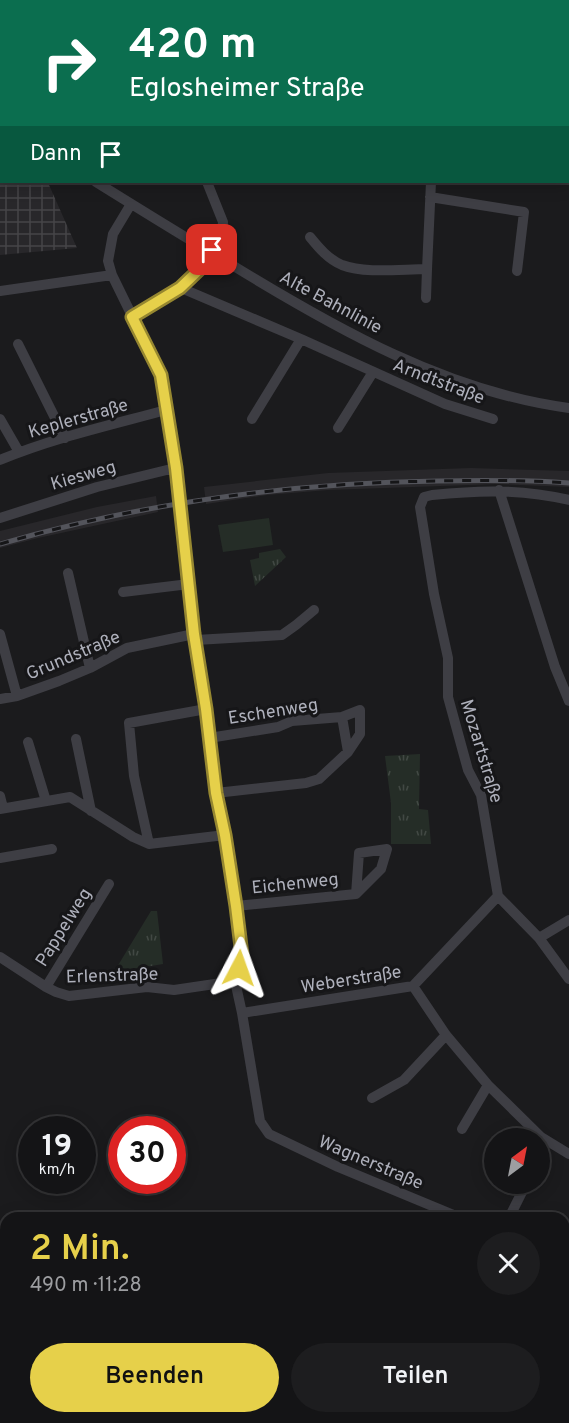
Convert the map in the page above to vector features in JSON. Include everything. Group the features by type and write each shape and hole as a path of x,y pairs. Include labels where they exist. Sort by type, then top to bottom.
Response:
{"street":[{"name":"Alte Bahnlinie","path":"98,183 298,305 358,337 414,363 473,385 509,397 569,408"},
{"path":"132,317 180,288 192,278 205,262 222,233 223,222 207,183"},
{"path":"426,298 431,183"},
{"path":"430,197 524,212 517,271"},
{"path":"131,204 114,234 108,261 112,275 161,375 176,468 216,793 236,906 242,955 235,981 242,1013"},
{"path":"310,237 324,253 342,265 369,270 427,269"},
{"path":"0,291 112,275"},
{"name":"Arndtstraße","path":"180,288 301,339 445,404 493,419"},
{"path":"252,418 301,339"},
{"path":"18,344 65,438"},
{"name":"Arndtstraße","path":"338,428 373,372"},
{"name":"Keplerstraße","path":"0,460 65,438 166,410"},
{"path":"0,419 19,452"},
{"name":"Kiesweg","path":"0,518 97,487 176,468"},
{"path":"569,500 499,490 555,667 569,701"},
{"name":"Mozartstraße","path":"498,896 481,795 468,770 448,697 448,658 434,594 420,507 424,497 432,495 499,490"},
{"path":"68,573 90,668"},
{"path":"123,592 189,584"},
{"name":"Grundstraße","path":"0,699 17,696 59,681 90,668 127,648 195,637 282,635 315,610"},
{"path":"0,633 17,696"},
{"path":"149,844 134,776 129,723 206,709"},
{"name":"Eschenweg","path":"209,738 278,727 292,721 342,717 360,710 360,735 348,752"},
{"path":"216,793 306,783 319,779 348,752 342,717"},
{"path":"76,739 91,811"},
{"path":"28,742 46,801"},
{"path":"0,796 2,809 70,797 133,837 149,844 225,835"},
{"path":"0,858 52,849"},
{"name":"Pappelweg","path":"46,987 109,884"},
{"name":"Eichenweg","path":"236,906 356,894"},
{"path":"498,896 538,939 569,979"},
{"name":"Weberstraße","path":"242,1013 413,986 498,896"},
{"path":"538,939 569,920"},
{"name":"Erlenstraße","path":"0,957 46,987 69,996 147,987 174,990 235,981"},
{"path":"413,986 446,1035 527,1128"},
{"name":"Wagnerstraße","path":"242,1013 260,1120 269,1134 338,1167 447,1212"},
{"path":"372,1098 404,1080 446,1035"},
{"path":"462,1130 488,1085"},
{"path":"550,1146 569,1154"},
{"path":"512,1212 521,1194"}],"shaded area":[{"path":"0,183 46,183 49,185 77,248 0,255"},
{"path":"471,468 569,471 569,487 497,484 328,490 267,495 206,504 204,487 328,473"},
{"path":"156,496 158,512 0,548 0,531 97,507"}],"green space":[{"path":"269,518 273,545 223,552 218,525"},
{"path":"280,549 286,557 255,586 250,560 259,558 259,553"},
{"path":"420,754 419,809 428,810 431,844 391,844 391,803 385,756"},
{"path":"151,911 157,911 163,964 114,972"}],"railway":[{"path":"0,544 107,517 271,491 437,481 569,483"}],"route":[{"path":"212,250 192,278 180,288 132,317 161,375 176,468 194,634 216,793 236,906 242,955 239,968"}]}
